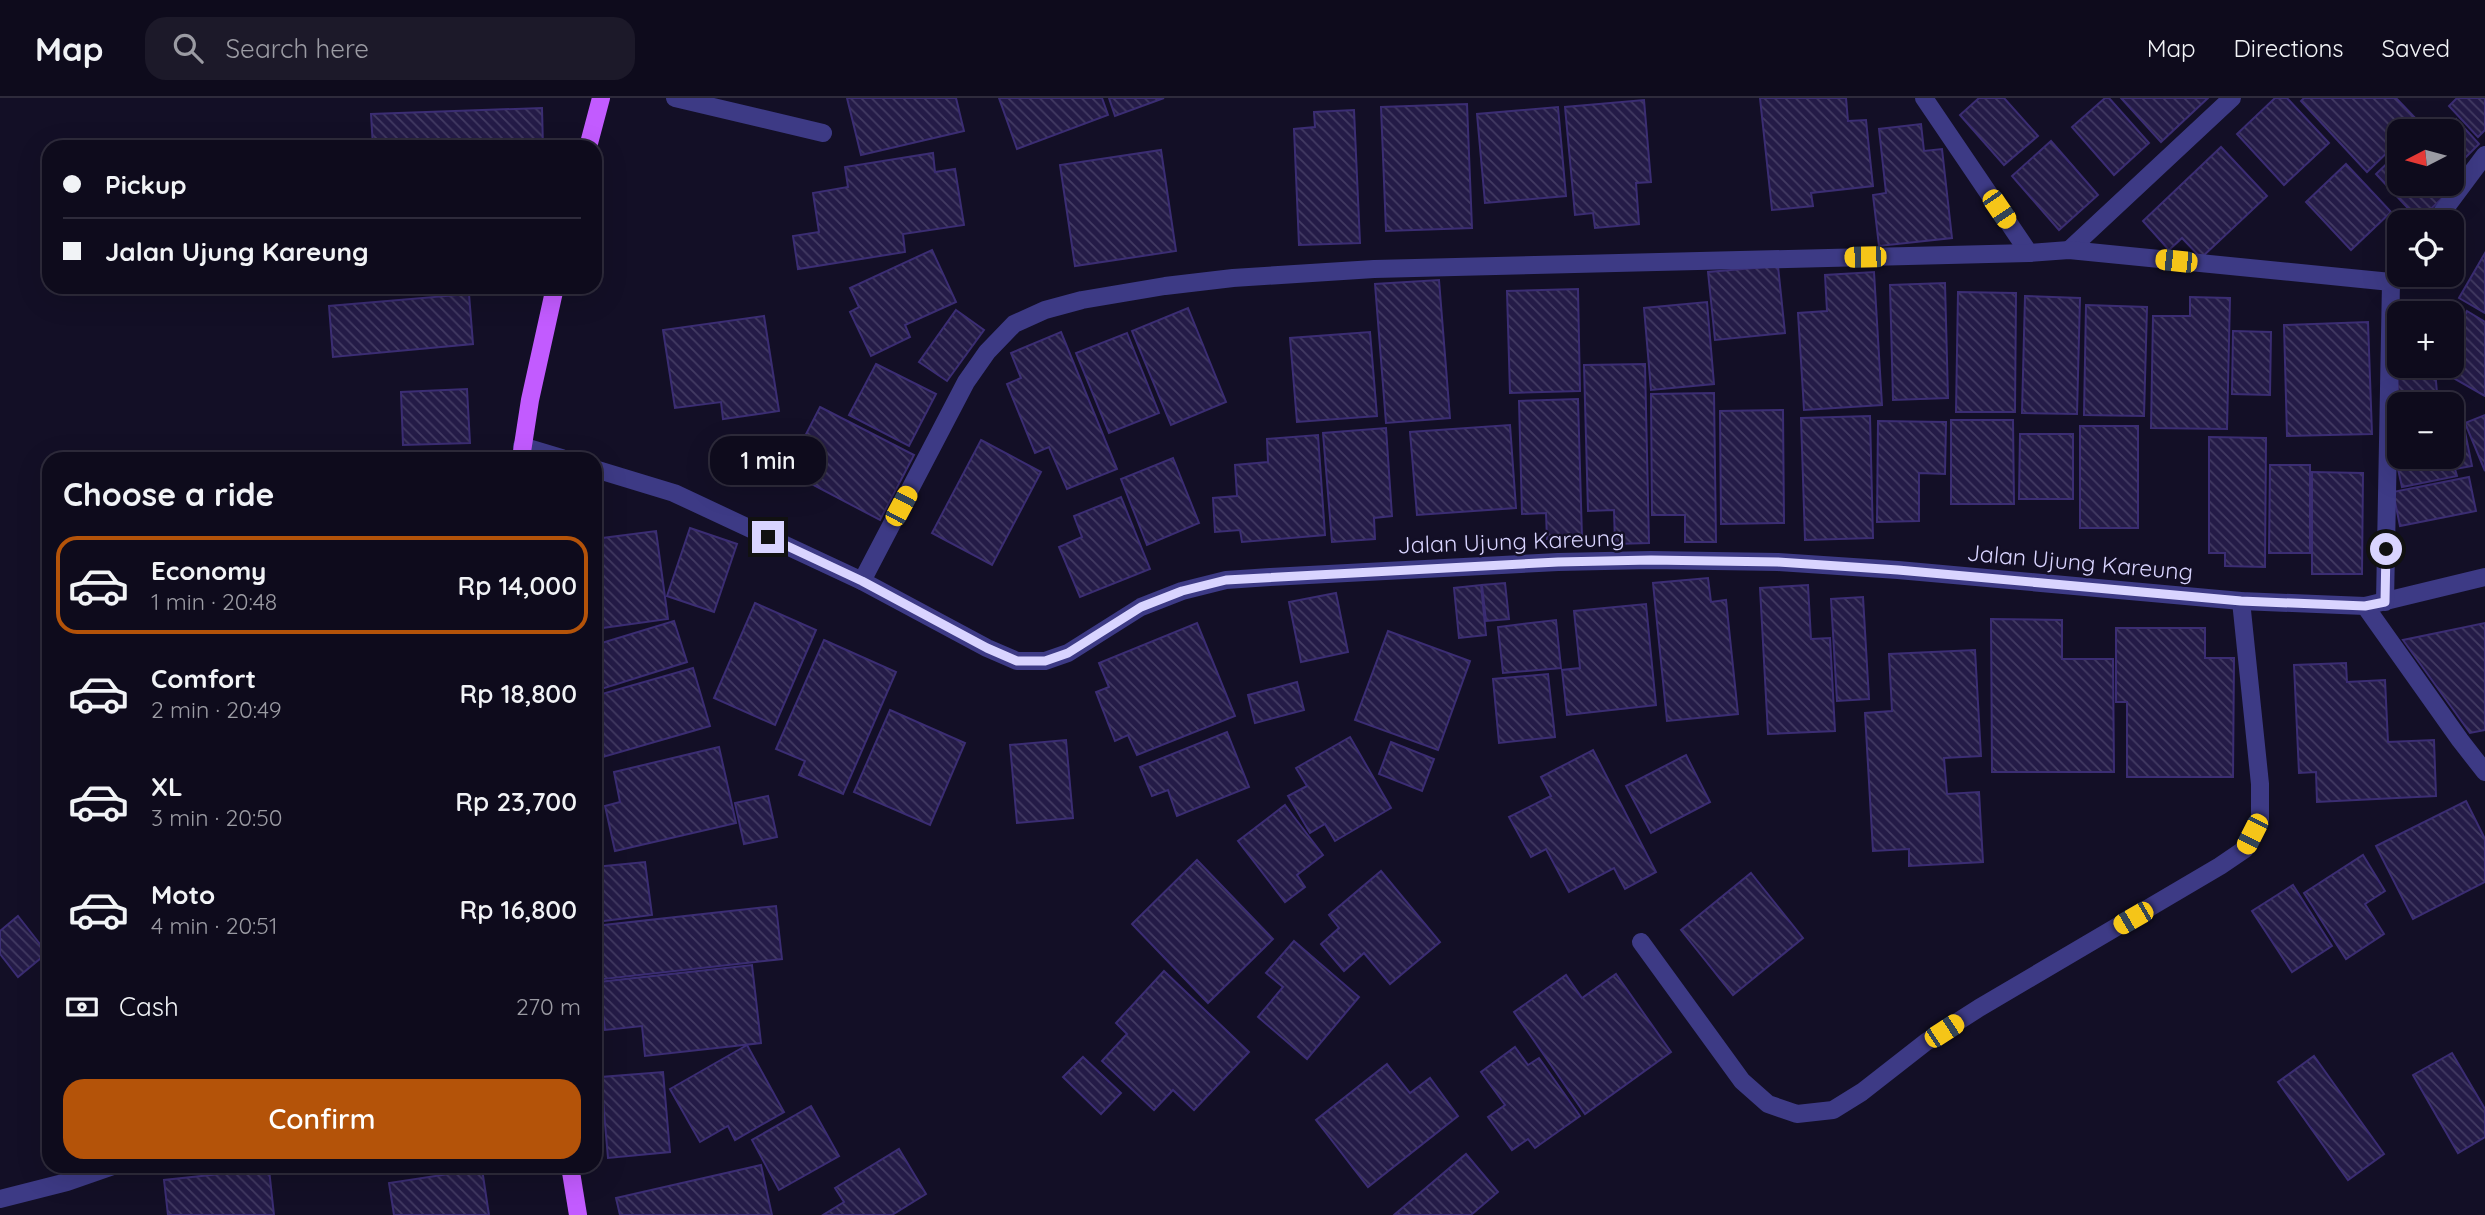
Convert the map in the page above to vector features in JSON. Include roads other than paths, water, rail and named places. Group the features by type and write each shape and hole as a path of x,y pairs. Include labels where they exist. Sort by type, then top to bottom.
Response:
{"main road":[{"path":"590,140 601,98"},
{"path":"522,452 554,294"},
{"path":"571,1173 578,1215"}],"street":[{"path":"675,98 823,133"},
{"path":"1924,98 2029,253"},
{"path":"2069,250 2232,98"},
{"path":"2444,210 2485,155"},
{"path":"862,581 966,382 987,352 1014,324 1045,310 1082,300 1233,278 1374,269 2069,250 2387,275"},
{"path":"2385,602 2395,287"},
{"name":"Jalan Ujung Kareung","path":"602,471 674,493 862,581 987,648 1017,661 1045,661 1068,653 1141,607 1182,591 1226,580 1638,561 1778,562 1898,570 2241,601 2365,606 2485,577"},
{"path":"1641,942 1742,1081 1768,1104 1797,1114 1833,1111 1926,1042 1979,1008 2245,849 2260,820 2260,784 2241,601"},
{"path":"2365,606 2485,772"},
{"path":"0,1199 93,1173"}]}
